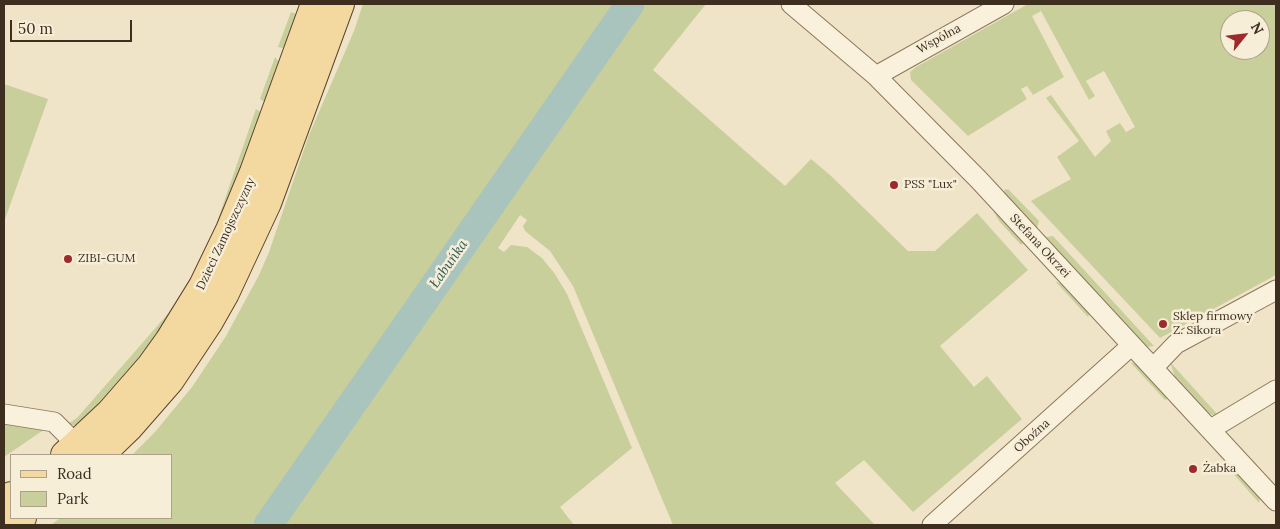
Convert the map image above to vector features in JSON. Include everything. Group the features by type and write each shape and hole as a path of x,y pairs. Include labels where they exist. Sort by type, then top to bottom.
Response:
{"main road":[{"name":"Dzieci Zamojszczyzny","path":"81,452 151,366 202,286 230,230 254,172 315,4"},
{"name":"Dzieci Zamojszczyzny","path":"81,452 128,428 170,380 208,323 225,293 267,203 340,4"}],"street":[{"name":"Stefana Okrzei","path":"791,4 876,76 979,180 1276,501"},
{"name":"Wspólna","path":"876,76 1004,4"},
{"path":"1153,368 1176,344 1276,290"},
{"name":"Oboźna","path":"932,525 1132,345"},
{"path":"1211,429 1276,390"},
{"path":"4,414 54,422 81,452"}],"green space":[{"path":"363,4 706,4 653,70 785,186 811,159 908,251 935,251 977,213 1028,270 940,346 974,387 987,376 1022,419 913,512 864,460 835,483 875,525 673,525 573,286 550,251 525,231 523,226 527,220 520,215 498,248 504,252 511,245 527,247 542,258 555,274 567,294 632,448 560,507 574,525 51,525 59,519 172,519 172,454 133,454 155,432 192,387 226,336 259,275 269,252 309,135 354,31"},
{"path":"1028,4 1276,4 1276,275 1160,338 1031,201 1071,179 1057,157 1079,141 1046,98 1051,95 1095,157 1111,141 1106,131 1120,123 1126,132 1135,127 1104,71 1086,81 1095,96 1089,100 1041,11 1032,16 1064,77 1033,95 1027,86 1021,89 1027,99 968,136 911,80 910,72"},
{"path":"291,12 297,14 286,47 278,47"},
{"path":"275,57 280,63 265,101 263,101 260,99"},
{"path":"4,84 48,99 4,222"},
{"path":"256,109 262,113 222,221 218,219"},
{"path":"1005,189 1009,190 1039,221 1037,228 1004,193"},
{"path":"990,205 1024,242 1021,245 999,221"},
{"path":"1053,236 1154,346 1146,347 1046,237"},
{"path":"1055,281 1063,285 1090,313 1088,317"},
{"path":"172,309 177,312 135,369 78,425 66,425 77,418"},
{"path":"1130,362 1138,365 1166,395 1167,399 1165,400"},
{"path":"1170,362 1219,416 1209,414 1175,377"},
{"path":"4,422 48,427 4,457"},
{"path":"1231,471 1237,471 1260,498 1259,503"}],"waterway":[{"name":"Łabuńka","path":"268,525 630,4"}],"place":[{"name":"PSS \"Lux\"","path":"894,185"},
{"name":"ZIBI-GUM","path":"68,259"},
{"name":"Sklep firmowy Z. Sikora","path":"1163,324"},
{"name":"Żabka","path":"1193,469"}]}
